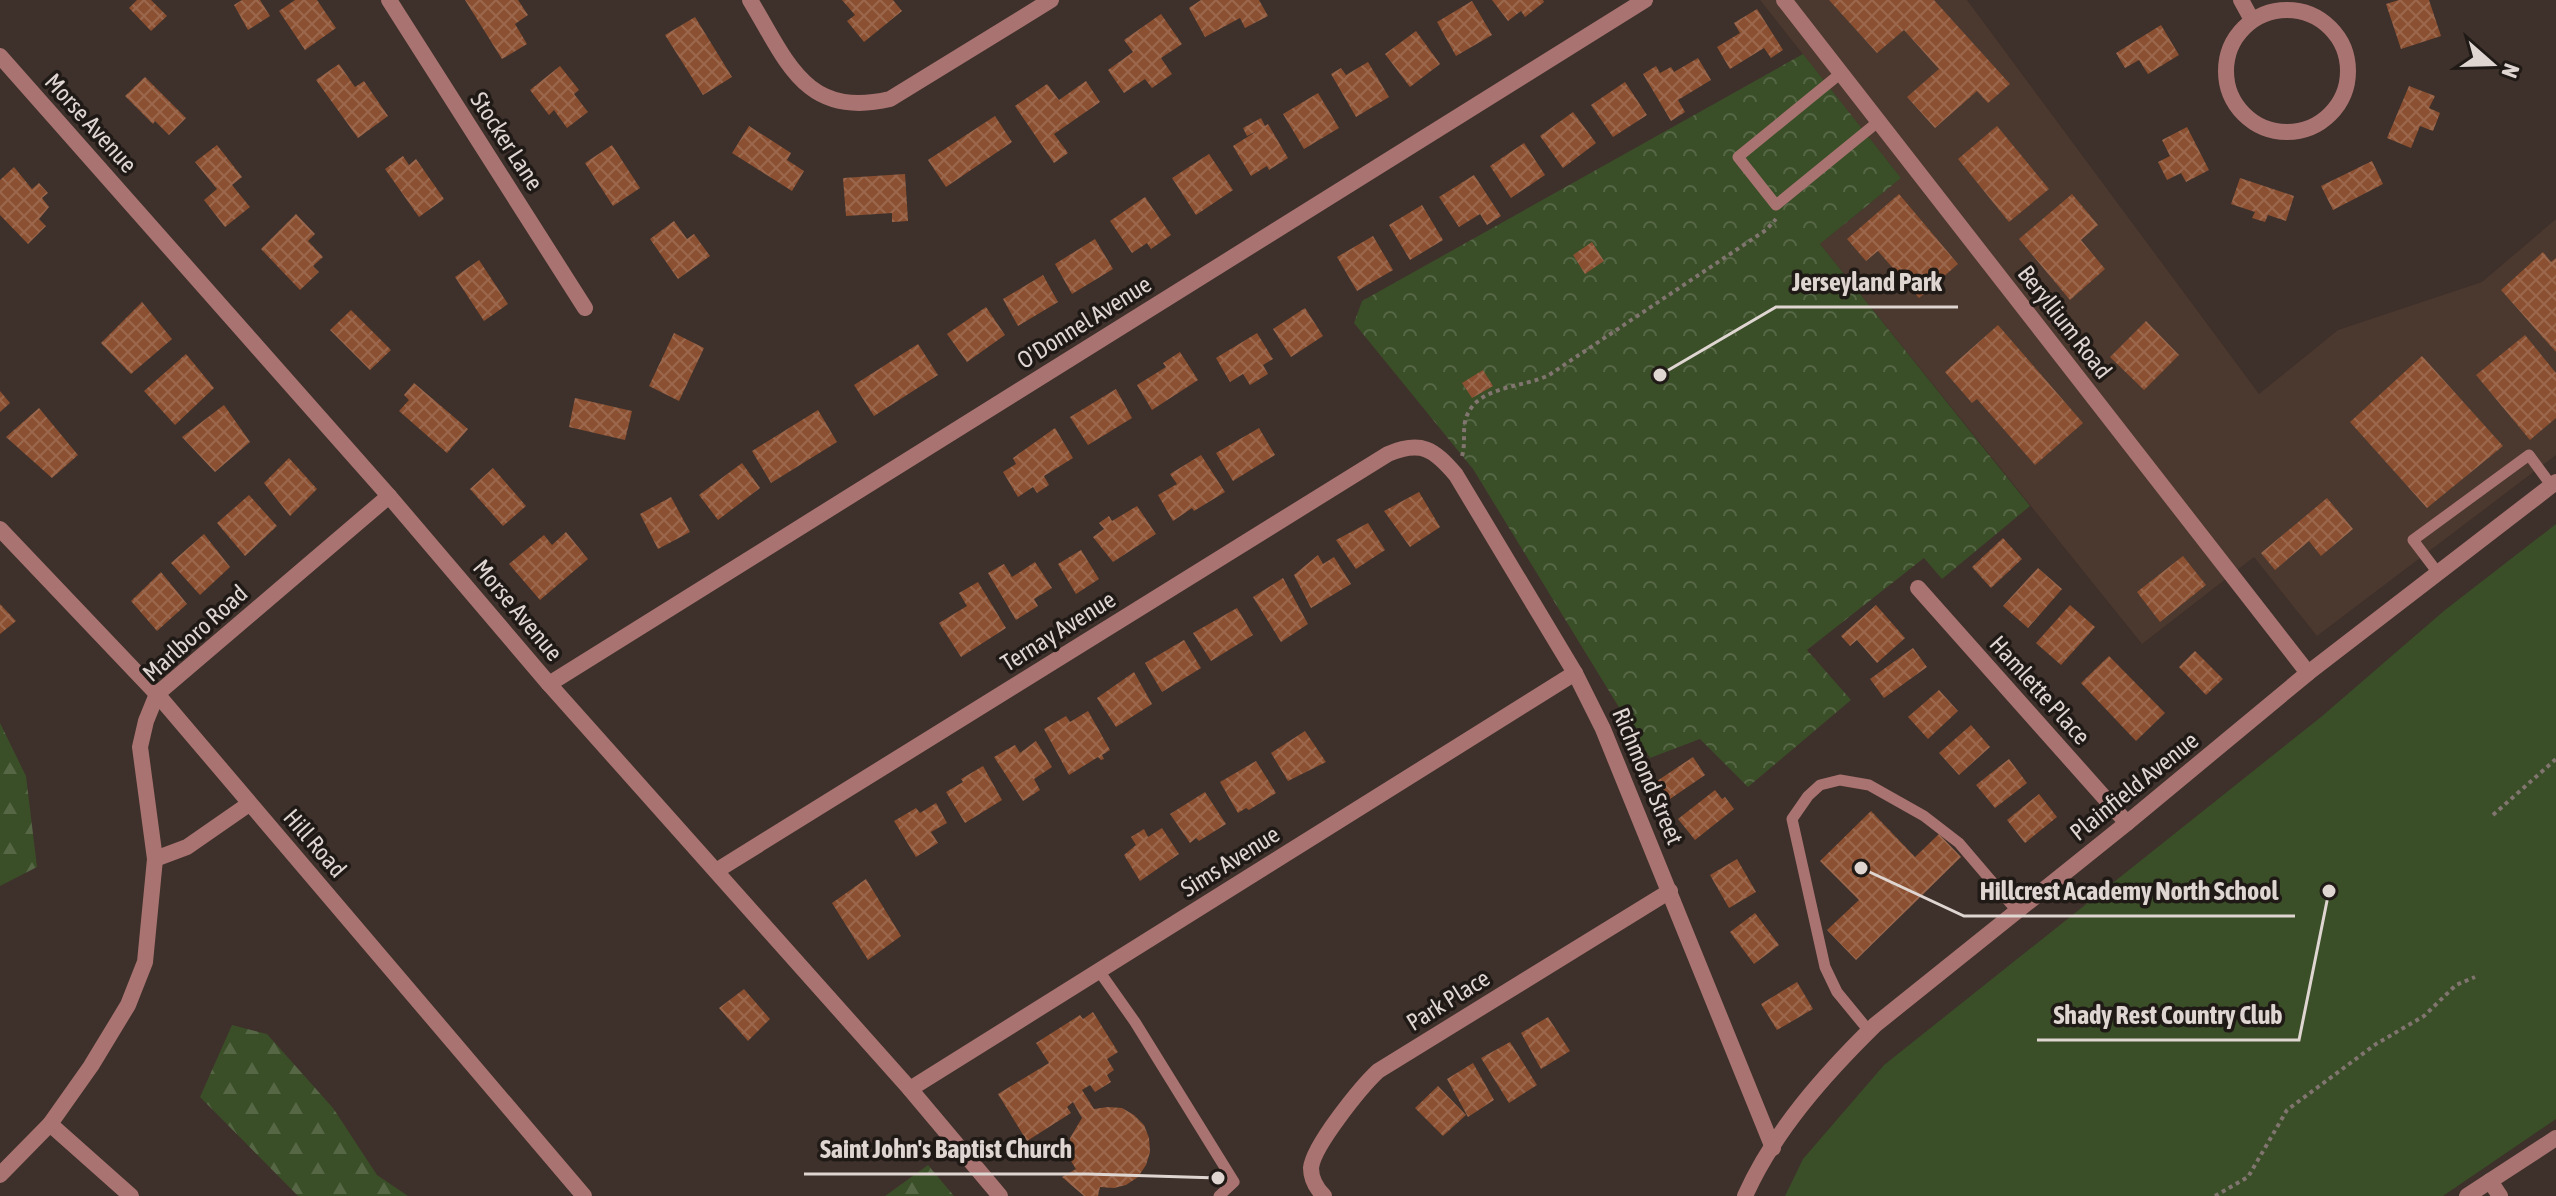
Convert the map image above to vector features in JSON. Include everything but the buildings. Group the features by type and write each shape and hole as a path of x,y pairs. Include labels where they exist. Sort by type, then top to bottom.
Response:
{"street":[{"name":"Stocker Lane","path":"389,0 585,308"},
{"path":"750,0 804,83 832,101 865,105 890,99 1051,0"},
{"name":"O'Donnel Avenue","path":"549,684 1645,0"},
{"name":"Beryllium Road","path":"1784,0 2308,673"},
{"path":"2241,0 2252,20"},
{"path":"2282,9 2302,11 2320,18 2334,31 2347,60 2348,80 2335,109 2321,122 2304,130 2285,132 2254,123 2239,110 2226,81 2226,62 2238,33 2252,20 2282,9"},
{"name":"Morse Avenue","path":"0,56 389,496 549,684 910,1089 1000,1196"},
{"name":"Ternay Avenue","path":"716,871 1388,454 1418,446 1430,450"},
{"name":"Richmond Street","path":"1430,450 1456,475 1575,673 1603,729 1773,1148"},
{"name":"Plainfield Avenue","path":"1745,1196 1773,1148 1809,1097 1842,1057 1869,1031 2308,673 2554,484"},
{"name":"Marlboro Road","path":"0,1175 50,1124 121,1018 145,962 155,859 140,747 157,694 389,496"},
{"name":"Hill Road","path":"0,529 157,694 584,1196"},
{"name":"Hamlette Place","path":"1918,588 2127,823"},
{"name":"Sims Avenue","path":"910,1089 1575,673"},
{"path":"155,859 187,847 249,804"},
{"name":"Park Place","path":"1324,1196 1316,1188 1311,1169 1316,1153 1360,1088 1378,1071 1670,891"},
{"path":"50,1124 131,1196"},
{"path":"2467,1196 2556,1138"},
{"path":"2490,1181 2500,1196"}],"lane":[{"path":"1841,73 1738,157 1776,205 1879,121"},
{"path":"2438,573 2413,540 2529,455 2554,484"},
{"path":"1869,1031 1837,992 1825,967 1802,870 1792,819 1820,785 1840,780 1869,785 1924,816 1959,843 2017,911"},
{"path":"1099,971 1135,1022 1234,1182 1219,1196"}],"path":[{"path":"1456,475 1465,445 1465,424 1468,413 1475,405 1498,390 1537,381 1613,334 1766,230 1775,221 1776,205"},
{"path":"2493,815 2556,759"},
{"path":"2215,1196 2248,1177 2287,1110 2376,1044 2424,1016 2456,985 2475,977"}],"shaded area":[{"path":"1760,0 1967,0 2259,394 2338,330 2482,282 2556,219 2556,455 2317,636 2254,557 2142,644 1820,244 1901,178"}],"green space":[{"path":"1803,54 1901,178 1820,244 2030,506 1942,579 1924,558 1807,650 1851,700 1748,787 1700,739 1650,758 1473,469 1354,323 1362,301"},
{"path":"2556,524 2556,1119 2443,1196 1785,1196 1803,1159 1884,1065 2321,717 2445,610"},
{"path":"0,723 26,776 37,867 0,886"},
{"path":"232,1025 267,1034 333,1108 377,1175 408,1196 298,1196 200,1097"},
{"path":"928,1165 954,1196 885,1196"}],"place":[{"name":"Jerseyland Park","path":"1660,375"},
{"name":"Hillcrest Academy North School","path":"1861,868"},
{"name":"Shady Rest Country Club","path":"2329,891"},
{"name":"Saint John's Baptist Church","path":"1218,1178"}]}
